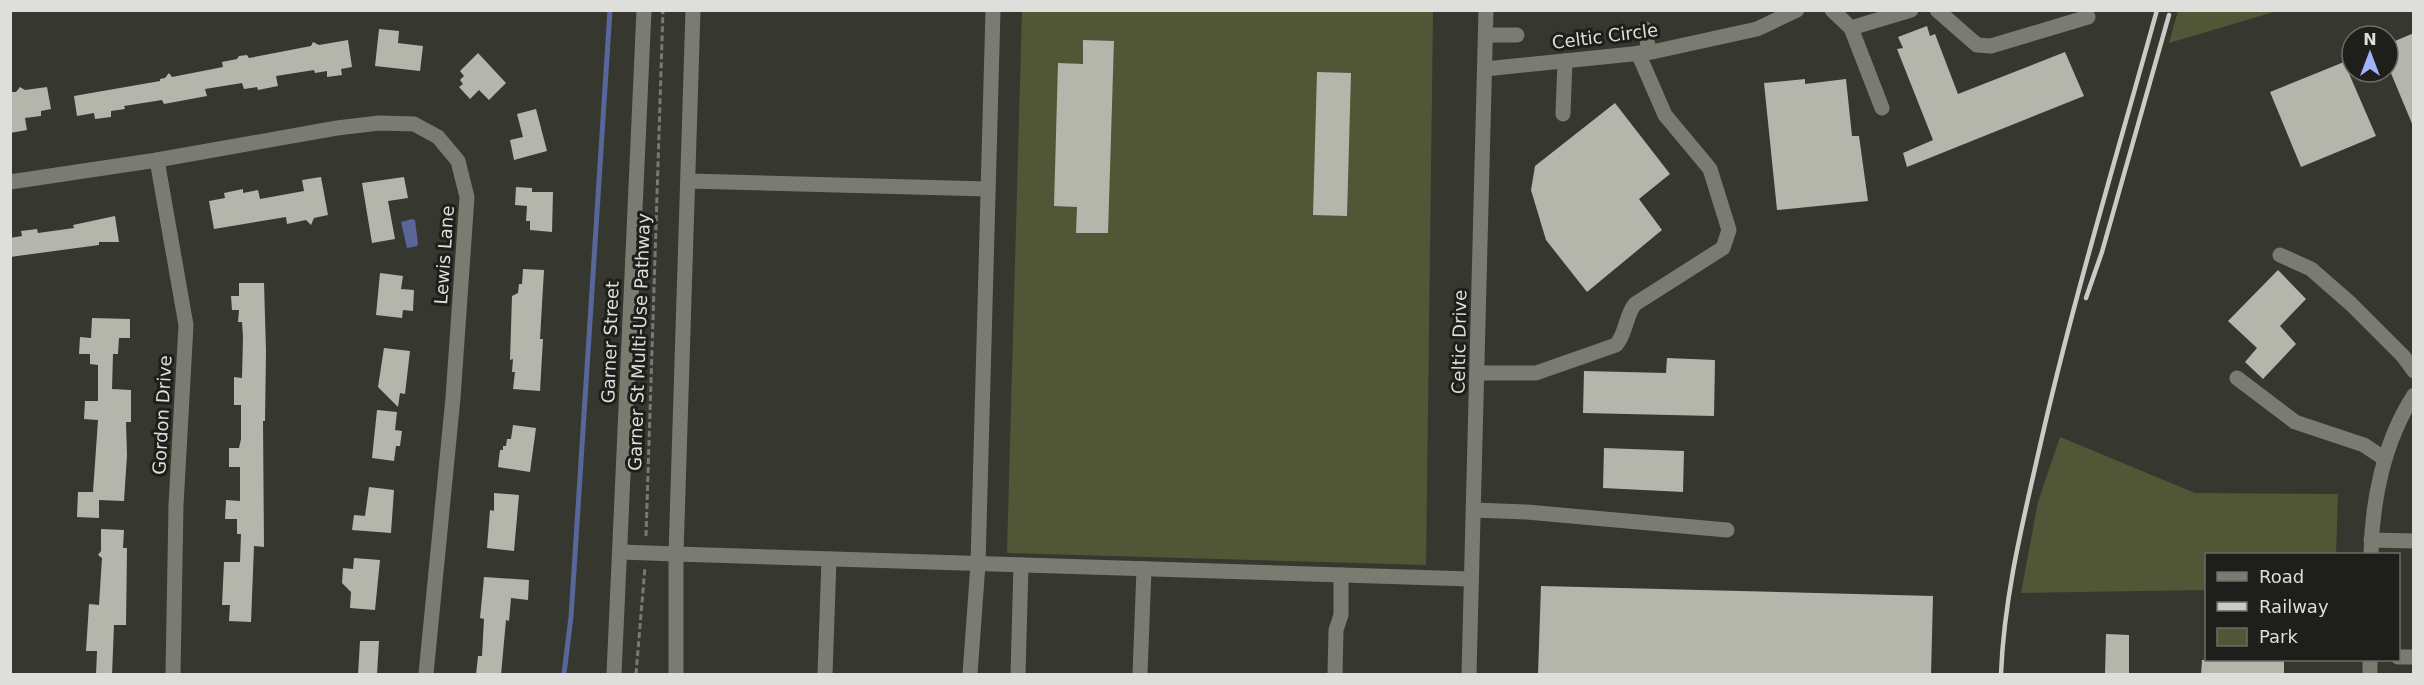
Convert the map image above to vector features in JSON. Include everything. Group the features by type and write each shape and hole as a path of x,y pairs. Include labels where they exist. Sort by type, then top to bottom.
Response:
{"street":[{"name":"Garner Street","path":"614,675 644,10"},
{"path":"676,675 675,554 693,10"},
{"path":"970,675 978,564 993,10"},
{"name":"Celtic Drive","path":"1469,675 1486,10"},
{"path":"1832,10 1851,28 1882,108"},
{"path":"1851,28 1911,10"},
{"path":"1937,10 1977,45 1991,46 2088,17"},
{"name":"Celtic Circle","path":"1485,69 1643,53 1757,29 1788,12"},
{"path":"1478,374 1536,374 1616,345 1622,338 1629,311 1635,304 1724,248 1729,230 1710,169 1665,114 1643,53 1645,29"},
{"path":"1486,35 1517,35"},
{"path":"1563,114 1565,61"},
{"name":"Lewis Lane","path":"10,182 379,123 414,124 438,137 458,161 467,197 453,398 426,675"},
{"name":"Gordon Drive","path":"157,160 186,325 176,505 173,675"},
{"path":"687,181 988,189"},
{"path":"2280,255 2311,269 2351,304 2403,356 2414,371"},
{"path":"2237,378 2295,422 2364,445 2385,459"},
{"path":"2414,395 2400,417 2385,459 2371,547 2414,541"},
{"path":"1474,510 1527,512 1727,530"},
{"path":"621,552 1471,579"},
{"path":"825,675 829,559"},
{"path":"1018,675 1020,565"},
{"path":"1140,675 1144,569"},
{"path":"1335,675 1336,630 1341,615 1341,575"}],"path":[{"name":"Garner St Multi-Use Pathway","path":"636,675 646,552 663,10"}],"green space":[{"path":"2178,10 2277,11 2169,43"},
{"path":"1022,11 1433,11 1426,565 1007,553"},
{"path":"2060,437 2195,493 2338,494 2336,553 2205,553 2205,590 2021,593 2038,502"}],"water":[{"path":"415,220 418,244 407,248 401,222"}],"building":[{"path":"1927,26 1930,36 1935,34 1958,94 2065,52 2084,96 1907,167 1903,153 1933,140 1897,49 1903,48 1898,37"},
{"path":"379,29 399,31 398,43 423,46 420,71 375,66"},
{"path":"2414,33 2414,126 2396,84 2400,84 2400,39"},
{"path":"348,40 352,67 341,69 342,75 327,77 327,71 315,73 314,70 276,76 278,86 258,90 257,87 244,89 242,83 205,89 207,96 164,104 162,100 124,106 125,109 111,111 111,117 95,119 94,113 77,116 74,96 160,81 169,73 172,77 223,67 222,62 237,59 239,56 247,55 249,58 311,46 313,42 319,45"},
{"path":"1083,40 1114,41 1108,233 1076,233 1077,207 1054,206 1058,63 1083,64"},
{"path":"478,53 506,83 489,100 479,90 470,99 459,87 463,84 460,80 464,76 460,71"},
{"path":"2340,64 2340,84 2354,84 2376,136 2301,167 2270,92"},
{"path":"1317,72 1351,73 1347,216 1313,215"},
{"path":"1805,79 1805,84 1846,79 1852,136 1859,136 1868,201 1777,210 1764,83"},
{"path":"20,87 25,90 47,87 51,109 41,111 41,116 25,118 27,130 10,133 10,92 16,92"},
{"path":"1615,103 1670,174 1639,199 1662,230 1587,292 1546,240 1531,190 1535,166"},
{"path":"536,109 547,151 514,160 510,140 523,137 517,114"},
{"path":"321,177 328,215 314,218 311,225 306,220 287,224 286,217 214,229 209,201 225,198 224,193 243,189 243,193 258,190 260,199 304,191 302,180"},
{"path":"404,177 408,198 388,201 395,239 372,243 362,183"},
{"path":"516,187 532,188 532,192 553,192 552,232 530,230 530,221 526,221 527,206 515,205"},
{"path":"115,216 119,242 99,242 99,245 10,257 10,238 22,236 21,231 37,229 38,233 74,228 73,225"},
{"path":"523,269 544,270 540,391 513,389 515,372 512,372 513,359 510,360 512,296 518,293 519,284 522,284"},
{"path":"2278,270 2306,299 2280,326 2296,344 2263,379 2245,362 2257,348 2228,321"},
{"path":"380,273 403,276 401,289 414,290 413,311 403,310 402,318 376,315"},
{"path":"239,283 264,283 266,351 265,421 263,421 264,547 254,546 251,622 229,621 230,605 222,605 224,562 240,562 241,534 237,534 237,519 225,519 226,500 240,501 240,467 229,467 229,448 239,448 241,439 241,405 234,405 234,377 242,378 242,322 238,322 239,310 232,310 231,296 239,296"},
{"path":"92,318 130,319 130,338 119,338 118,354 113,354 112,389 131,390 131,422 126,422 127,455 124,501 99,500 99,518 77,517 78,492 93,492 98,420 84,419 85,401 98,401 98,365 90,364 90,354 79,354 80,337 91,338"},
{"path":"384,348 410,351 405,394 400,393 398,407 378,387"},
{"path":"1667,358 1715,360 1714,416 1583,413 1584,371 1666,373"},
{"path":"377,410 397,412 395,430 402,431 400,446 396,446 394,461 372,458"},
{"path":"513,425 536,428 530,472 498,467 500,450 506,446 507,439 511,439"},
{"path":"1604,448 1684,451 1683,492 1603,488"},
{"path":"369,487 394,490 391,533 352,530 354,515 365,516"},
{"path":"494,493 519,495 514,551 487,548 490,510 494,511"},
{"path":"101,529 124,530 123,548 127,548 126,625 114,625 112,675 96,675 97,651 86,651 89,604 99,605 102,558 98,555 101,551"},
{"path":"354,558 380,560 375,610 350,608 351,592 342,583 343,568 353,569"},
{"path":"484,577 529,580 528,600 511,598 509,621 506,620 501,675 476,675 478,656 482,656 484,619 480,618"},
{"path":"1541,586 1933,596 1931,675 1538,675"},
{"path":"2106,634 2129,635 2129,674 2105,674"},
{"path":"360,641 379,641 377,675 358,675"},
{"path":"2202,660 2284,661 2284,675 2201,675"}],"waterway":[{"path":"564,674 571,617 610,10"}],"railway":[{"path":"2001,674 2010,588 2040,446 2081,282 2157,10"},
{"path":"2086,298 2102,252 2169,15"}]}
